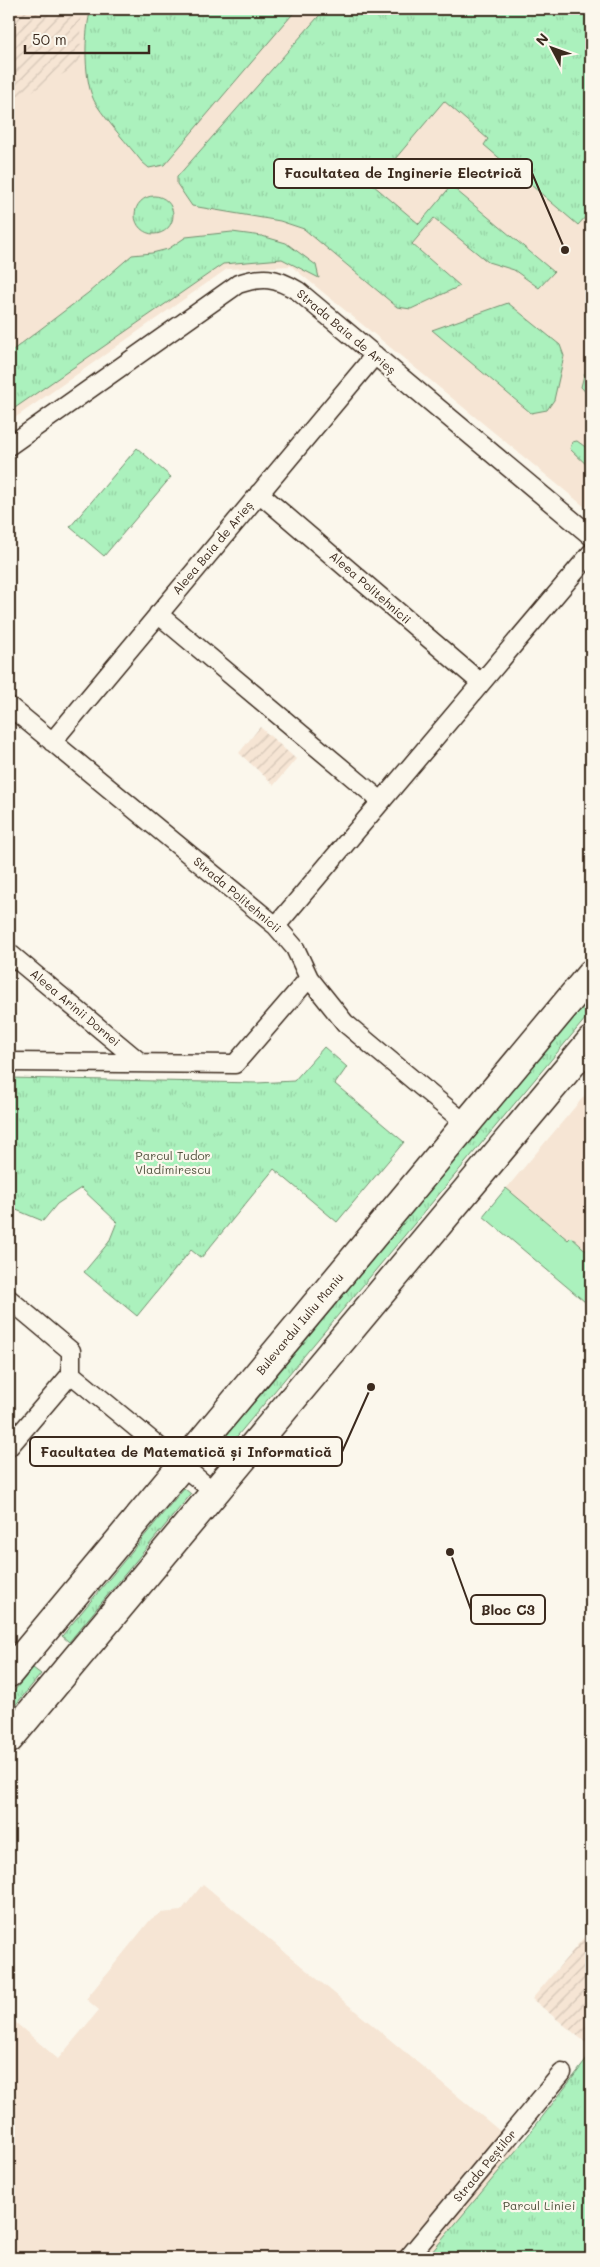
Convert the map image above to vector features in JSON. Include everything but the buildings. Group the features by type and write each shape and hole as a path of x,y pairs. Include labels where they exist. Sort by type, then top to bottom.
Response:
{"main road":[{"name":"Bulevardul Iuliu Maniu","path":"9,1673 591,974"},
{"path":"9,1739 591,1041"}],"street":[{"name":"Strada Baia de Arieș","path":"9,446 238,284 256,278 275,280 298,292 591,536"},
{"name":"Aleea Baia de Arieș","path":"52,742 375,356"},
{"name":"Aleea Politehnicii","path":"259,493 481,683"},
{"path":"276,926 591,553"},
{"path":"158,614 381,801"},
{"name":"Strada Politehnicii","path":"9,706 276,926 295,948 309,978 345,1023 466,1124"},
{"name":"Aleea Arinii Dornei","path":"9,953 141,1063"},
{"name":"Aleea Arinii Dornei","path":"9,1062 235,1064 309,978"},
{"path":"9,1299 71,1351 70,1374 12,1436"},
{"path":"70,1374 214,1492"},
{"name":"Strada Peștilor","path":"408,2258 562,2073"}],"shaded area":[{"path":"9,9 591,9 591,512 291,266 227,269 9,422"},
{"path":"9,9 84,9 80,20 81,64 9,104"},
{"path":"260,727 296,759 274,785 239,753"},
{"path":"591,1088 591,1307 483,1216"},
{"path":"203,1884 519,2147 427,2258 9,2258 9,2017 58,2059 99,2010 86,1999 151,1919 161,1913 181,1911"},
{"path":"591,1929 591,2047 532,1999"}],"green space":[{"path":"91,9 297,9 164,165 149,168 107,119 92,95 86,57 87,30"},
{"path":"325,9 591,9 591,201 585,209 589,213 578,225 484,145 488,139 444,101 373,185 419,224 451,186 554,272 539,288 514,270 488,262 434,218 412,244 460,286 411,309 397,307 304,229 280,221 192,206 177,184 177,177"},
{"path":"154,196 168,201 173,215 168,229 154,234 140,229 135,215 140,201"},
{"path":"232,232 262,236 286,243 316,265 319,278 282,259 223,264 9,412 9,353 88,293 132,255 168,249 186,237"},
{"path":"508,303 560,345 564,356 554,400 547,410 531,413 432,330"},
{"path":"591,365 591,398 581,387 584,375"},
{"path":"577,441 591,451 591,469 570,449 572,442"},
{"path":"137,448 171,477 104,556 70,527"},
{"path":"591,997 591,1012 218,1459 211,1454"},
{"name":"Parcul Tudor Vladimirescu","path":"324,1047 347,1067 335,1084 404,1142 337,1222 274,1169 201,1258 191,1250 137,1316 84,1272 109,1242 117,1222 81,1188 57,1204 43,1221 9,1207 9,1078 257,1083 294,1081"},
{"path":"506,1188 568,1240 571,1237 591,1255 591,1307 483,1216"},
{"path":"184,1488 191,1494 69,1642 62,1636"},
{"path":"33,1668 41,1674 9,1713 9,1697"},
{"name":"Parcul Liniei","path":"591,2054 591,2258 427,2258 519,2147"}],"place":[{"name":"Facultatea de Inginerie Electrică","path":"565,250"},
{"name":"Facultatea de Matematică și Informatică","path":"371,1387"},
{"name":"Bloc C3","path":"450,1552"}]}
